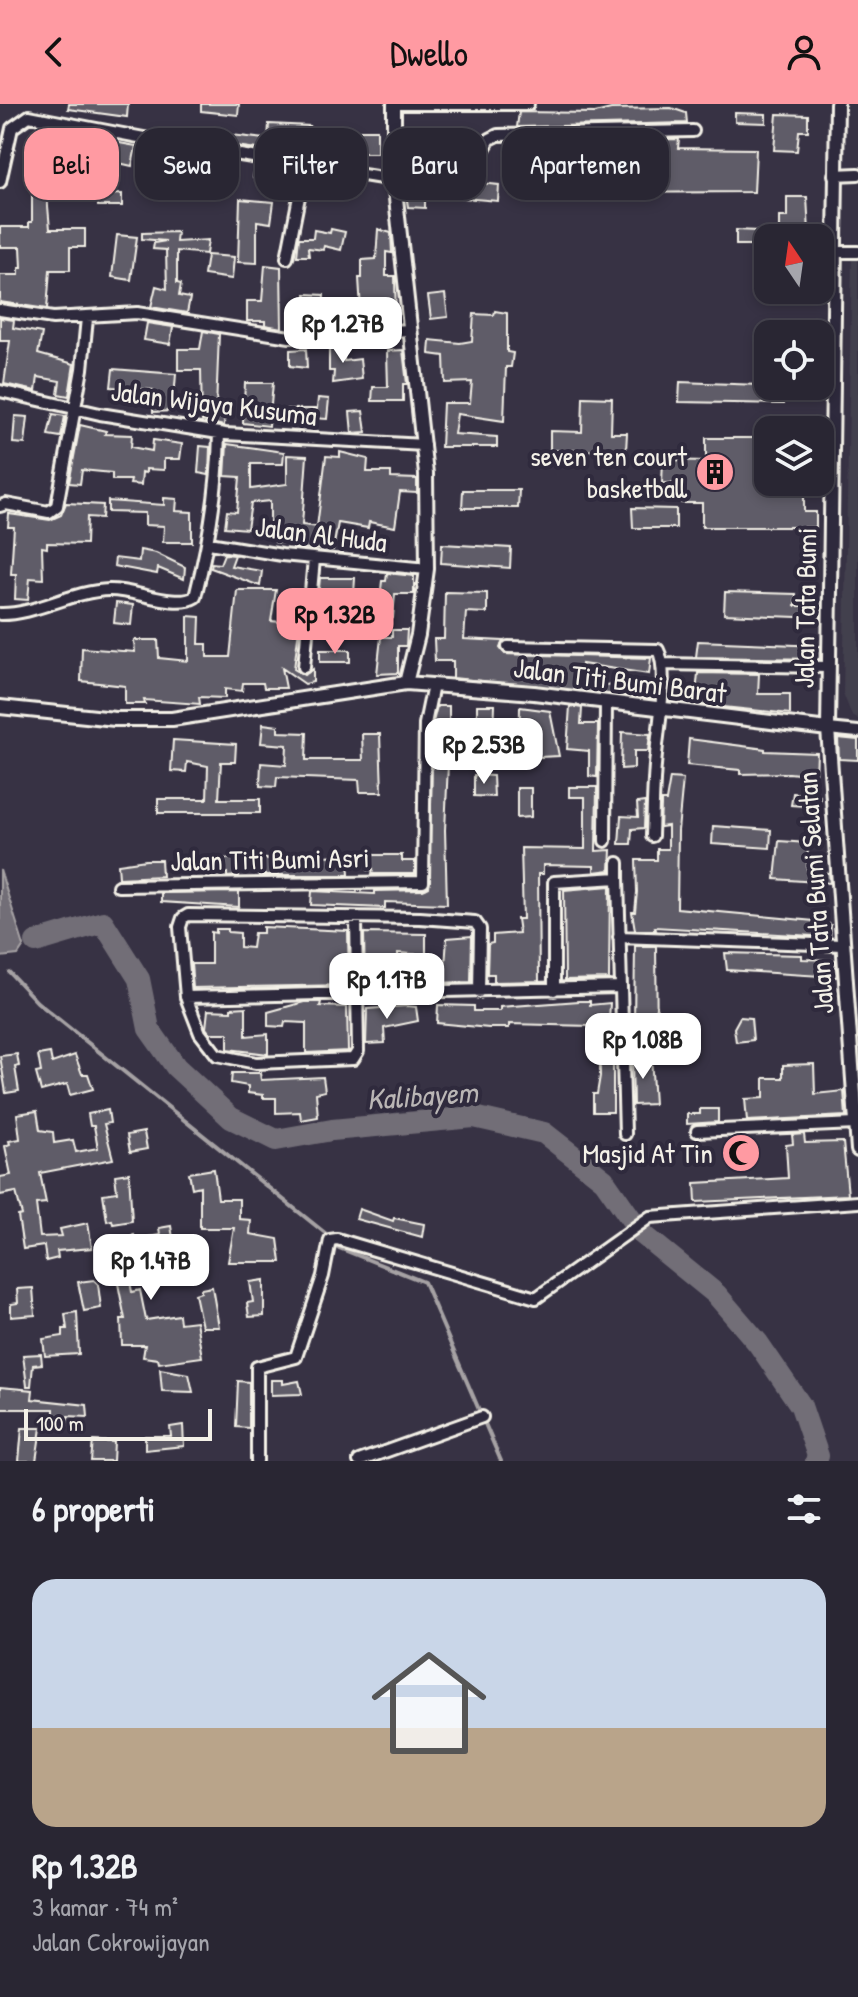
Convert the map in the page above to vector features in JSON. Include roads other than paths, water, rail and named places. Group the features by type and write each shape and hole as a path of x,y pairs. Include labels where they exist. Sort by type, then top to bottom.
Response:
{"street":[{"path":"394,128 394,104 528,104"},
{"name":"Jalan Tata Bumi","path":"828,729 837,104"},
{"path":"0,182 12,128 29,116 255,157"},
{"path":"486,145 498,135 693,131"},
{"path":"834,175 858,174"},
{"path":"287,258 298,200"},
{"path":"396,200 424,445 427,569 418,635 406,683"},
{"path":"836,252 858,252"},
{"path":"0,310 53,318 137,313 290,337 410,330"},
{"path":"0,506 6,504 49,512 57,506 82,369 87,318"},
{"name":"Jalan Wijaya Kusuma","path":"0,391 73,408 219,433 424,445"},
{"path":"0,614 111,590 188,601 195,597 209,543 218,479 219,433"},
{"name":"Jalan Al Huda","path":"209,543 314,559 427,569"},
{"path":"304,667 314,559"},
{"path":"508,647 658,650 663,664 652,836"},
{"path":"663,664 827,667"},
{"name":"Jalan Titi Bumi Barat","path":"0,707 115,719 172,719 406,683 606,702 828,729"},
{"name":"Jalan Titi Bumi Asri","path":"118,886 423,882 425,724 433,685"},
{"path":"605,841 606,702"},
{"path":"828,729 858,732"},
{"name":"Jalan Tata Bumi Selatan","path":"828,729 858,1150"},
{"path":"618,863 625,1134"},
{"path":"554,990 554,882 618,878"},
{"path":"356,918 358,1051 353,1059 256,1063 217,1055 208,1046 186,997 180,927 183,918 188,915 356,918 475,922 480,929 479,992"},
{"path":"619,937 842,945"},
{"path":"186,997 620,987"},
{"path":"697,1131 856,1124"},
{"path":"257,1461 257,1367 296,1357 323,1276 331,1240 536,1298 650,1217 858,1202"},
{"path":"359,1461 482,1417"}],"waterway":[{"name":"Kalibayem","path":"36,942 103,922 139,979 149,1029 176,1067 231,1118 276,1140 332,1130 474,1117 544,1133 604,1180 641,1233 716,1294 758,1343 801,1406 818,1456 816,1461"},
{"path":"9,972 37,1002 335,1241 339,1248 424,1282 501,1461"}],"place":[{"name":"seven ten court basketball","path":"715,472"},
{"name":"Masjid At Tin","path":"741,1153"}]}
